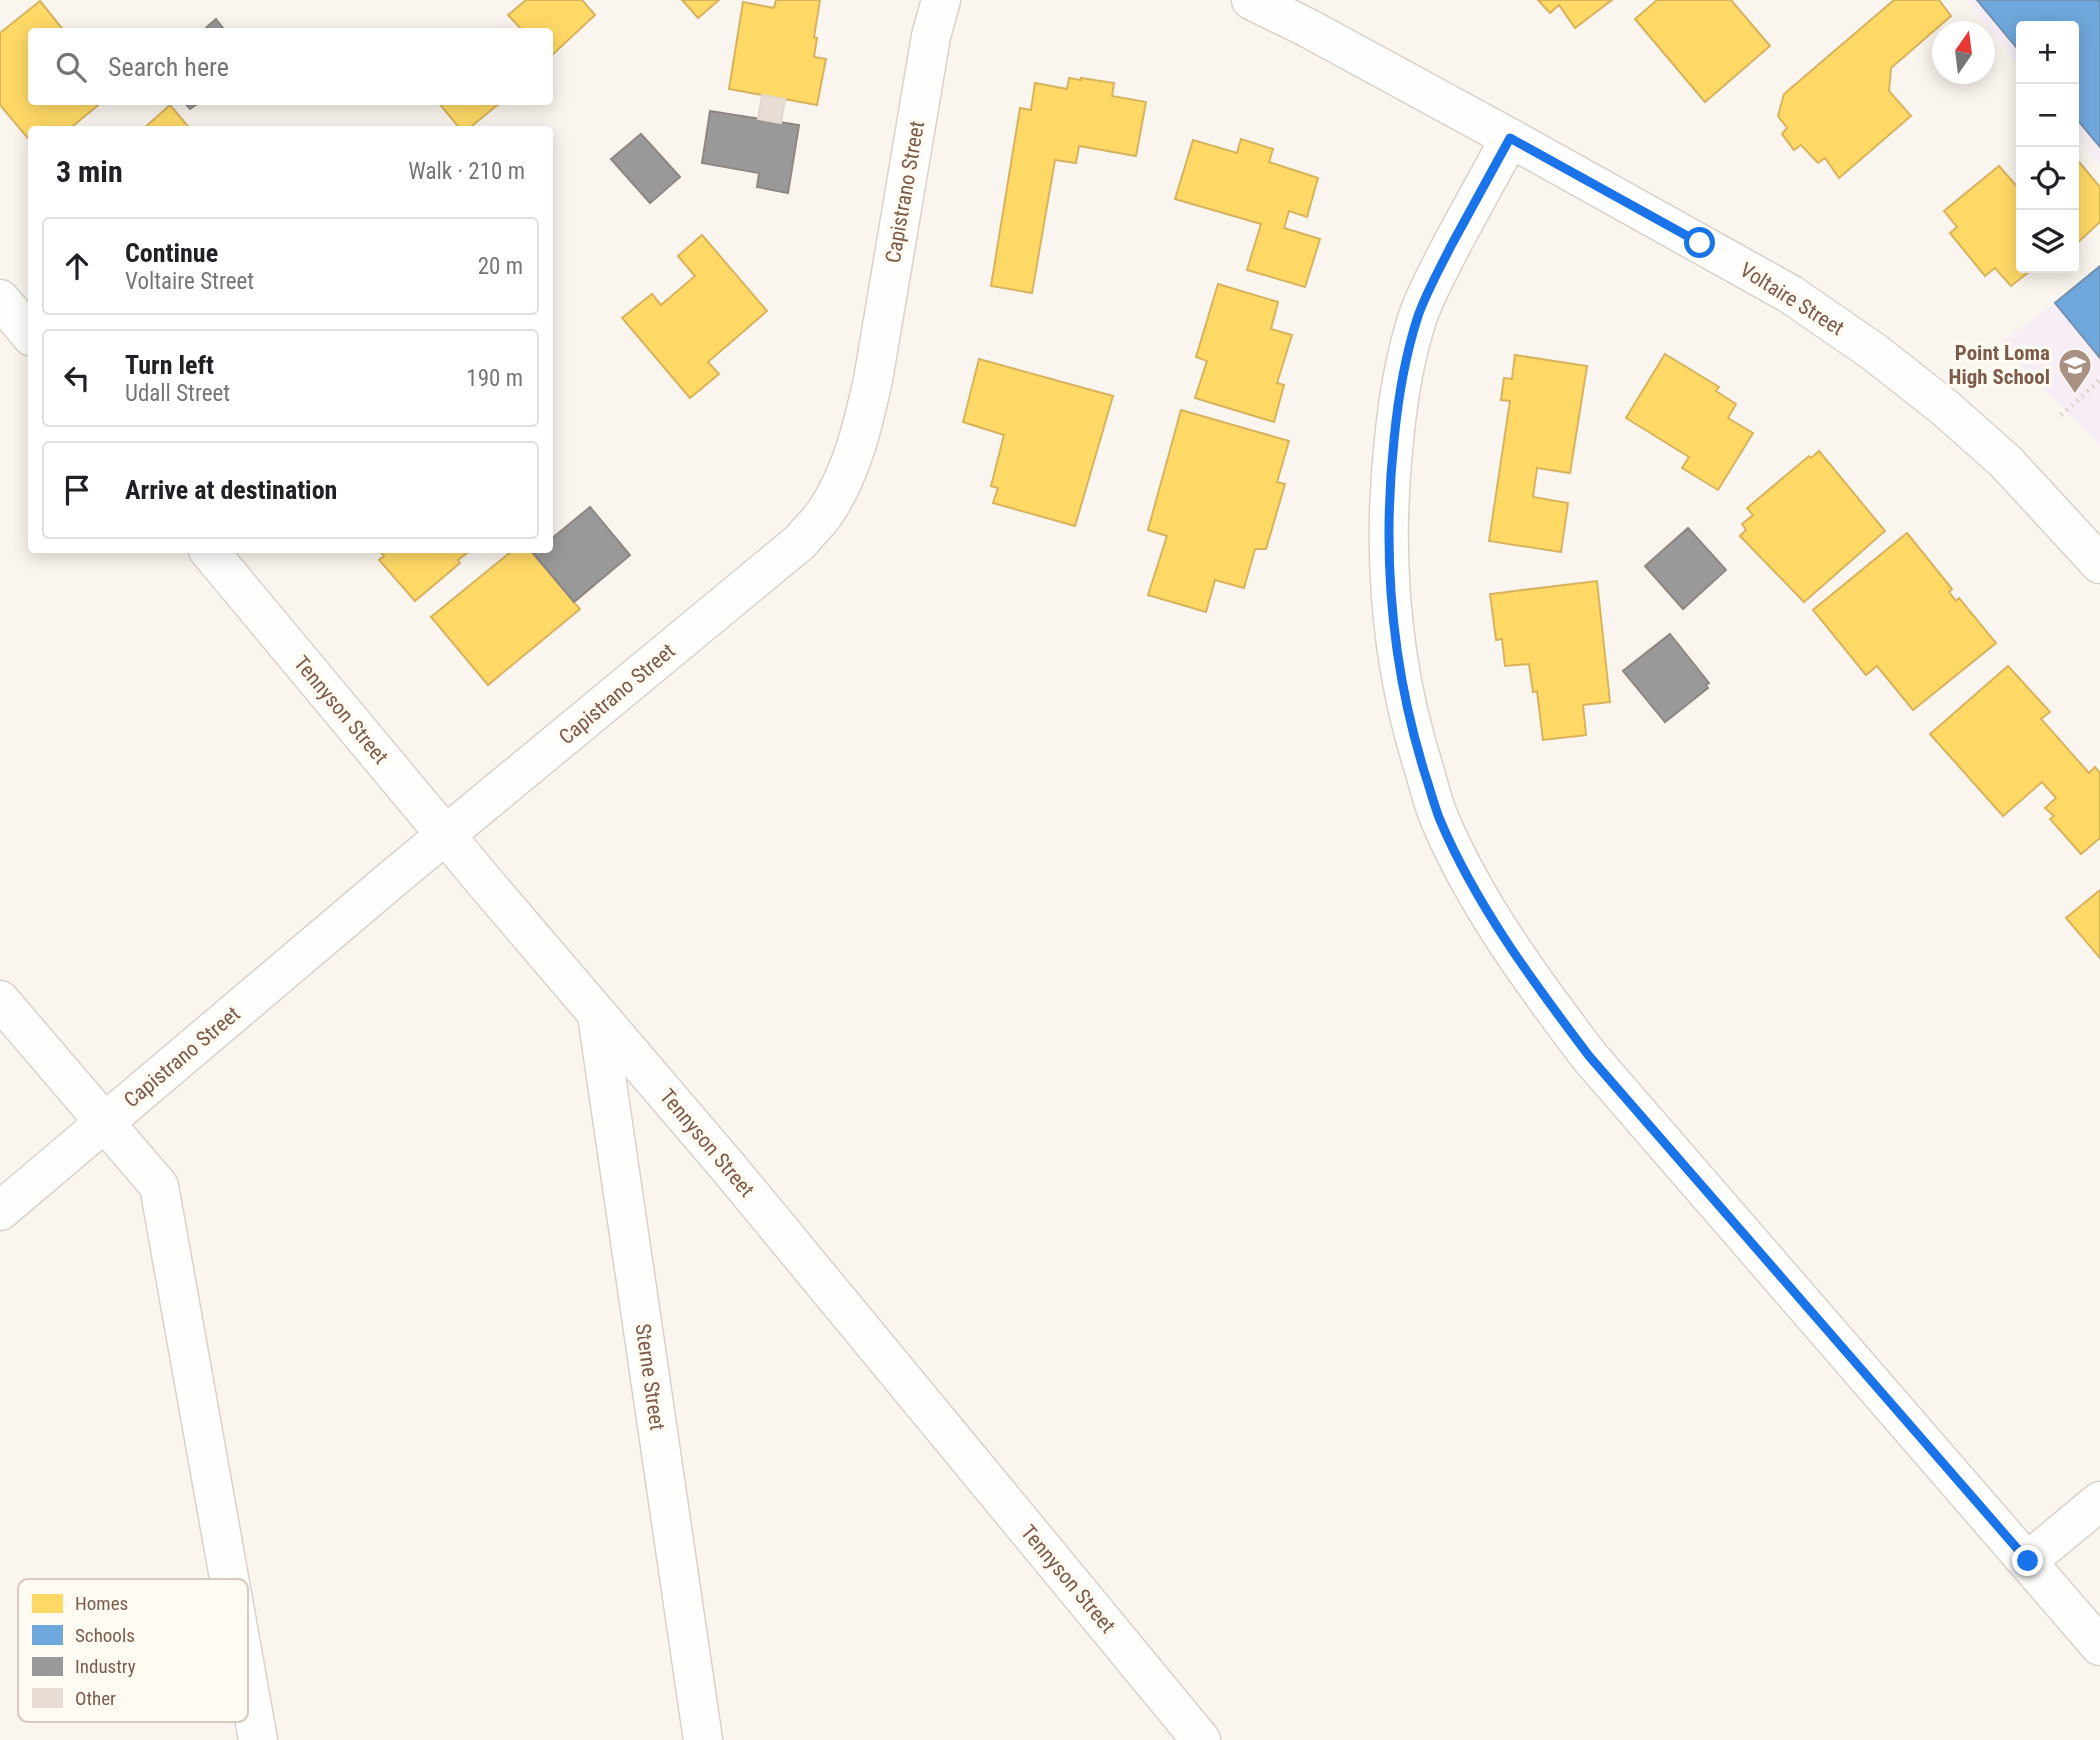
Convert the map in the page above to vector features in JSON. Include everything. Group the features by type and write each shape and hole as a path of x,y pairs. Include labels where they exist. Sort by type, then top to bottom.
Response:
{"street":[{"name":"Capistrano Street","path":"0,1211 446,834 800,541 825,513 849,465 862,429 873,380 931,36 941,0"},
{"name":"Voltaire Street","path":"1251,0 1510,138 1790,294 1874,352 1944,407 2006,462 2100,564"},
{"path":"1510,138 1419,313 1406,355 1389,483 1390,606 1397,662 1414,740 1439,819 1494,922 1541,992 1589,1056 2100,1646"},
{"path":"0,299 28,332"},
{"name":"Tennyson Street","path":"211,553 597,1015 728,1167 1201,1740"},
{"path":"0,1000 159,1186 229,1579"},
{"name":"Sterne Street","path":"597,1015 703,1740"},
{"path":"2028,1561 2100,1501"},
{"path":"248,1684 258,1740"}],"path":[{"path":"2061,415 2100,380"}],"shaded area":[{"path":"1966,0 2100,0 2100,164 2079,138 2079,21 2016,21 2016,62 1995,36 1995,21 1983,21"},
{"name":"Point Loma High School","path":"2100,266 2100,445 1999,344"}],"building: Homes":[{"path":"526,0 582,0 595,15 553,54 553,28 520,28 508,15"},
{"path":"682,0 719,0 698,18"},
{"path":"776,0 820,0 814,57 826,59 817,105 729,89 743,2 774,8"},
{"path":"1538,0 1612,0 1575,28 1559,5 1550,13"},
{"path":"1657,0 1731,0 1770,46 1705,102 1635,19"},
{"path":"1894,0 1939,0 1951,16 1945,21 1932,21 1932,32 1891,68 1889,91 1911,116 1839,178 1825,158 1818,163 1801,145 1794,150 1782,134 1787,128 1778,116 1784,94"},
{"path":"40,1 62,28 28,28 28,105 98,105 73,126 28,126 28,138 0,105 0,33"},
{"path":"1069,78 1114,83 1112,96 1146,102 1136,156 1079,146 1076,163 1055,160 1032,293 991,286 1020,108 1031,110 1035,83 1067,89"},
{"path":"170,105 188,126 146,126"},
{"path":"440,105 497,105 472,126 458,126"},
{"path":"1241,139 1273,149 1269,162 1318,178 1307,217 1289,211 1284,228 1320,239 1305,287 1247,270 1261,224 1175,199 1193,140 1237,153"},
{"path":"2079,162 2100,187 2100,222 2079,241"},
{"path":"1999,166 2016,185 2016,273 2028,273 2011,286 1995,268 1985,276 1950,233 1957,227 1944,211"},
{"path":"702,235 767,311 708,362 719,374 690,398 622,318 652,294 661,305 695,276 678,256"},
{"path":"1218,284 1278,302 1271,329 1292,335 1277,383 1284,385 1274,422 1195,398 1207,361 1196,357"},
{"path":"1665,354 1719,387 1716,391 1736,404 1728,418 1753,433 1718,490 1682,468 1689,457 1626,418"},
{"path":"1515,355 1587,366 1570,473 1537,468 1533,497 1568,503 1561,552 1489,541 1510,401 1501,400 1504,378 1512,379"},
{"path":"979,359 1113,396 1075,526 993,503 998,488 991,486 1004,435 963,422"},
{"path":"1181,410 1289,441 1277,482 1285,484 1266,549 1255,549 1244,588 1215,580 1206,612 1148,595 1167,536 1148,530"},
{"path":"1819,451 1885,531 1804,602 1740,536 1746,530 1742,524 1753,515 1747,508 1809,456 1811,458"},
{"path":"1907,533 1952,589 1949,592 1956,601 1959,598 1996,643 1913,710 1877,666 1866,675 1813,610"},
{"path":"382,553 467,553 458,560 460,563 415,601 379,560 384,556"},
{"path":"509,553 533,553 580,609 488,685 431,617"},
{"path":"1597,581 1610,702 1583,705 1586,735 1543,740 1537,691 1533,692 1529,664 1505,666 1502,639 1496,640 1490,594"},
{"path":"2008,666 2050,712 2041,719 2089,773 2095,767 2100,773 2100,838 2081,854 2050,819 2054,816 2045,808 2056,798 2042,782 2003,816 1930,734"},
{"path":"2100,890 2100,958 2066,918"}],"building: Schools":[{"path":"1977,0 2100,0 2100,147 2079,122 2079,21 2016,21 2016,47"},
{"path":"2100,266 2100,358 2055,303"}],"building: Industry":[{"path":"216,19 223,28 206,28"},
{"path":"710,111 799,125 788,193 757,187 759,173 702,163"},
{"path":"641,134 680,177 650,203 611,159"},
{"path":"590,507 630,555 574,602 533,553 553,553 553,538"},
{"path":"1688,528 1726,570 1683,609 1645,566"},
{"path":"1670,634 1709,683 1706,685 1708,688 1665,722 1623,671"}],"building: Other":[{"path":"762,95 785,99 781,123 758,119"}],"place":[{"name":"Point Loma High School","path":"2075,395"}],"route":[{"path":"1700,243 1510,138 1435,278 1419,313 1406,355 1389,483 1388,547 1390,606 1397,662 1414,740 1439,819 1494,922 1541,992 1589,1056 2028,1561"}]}
